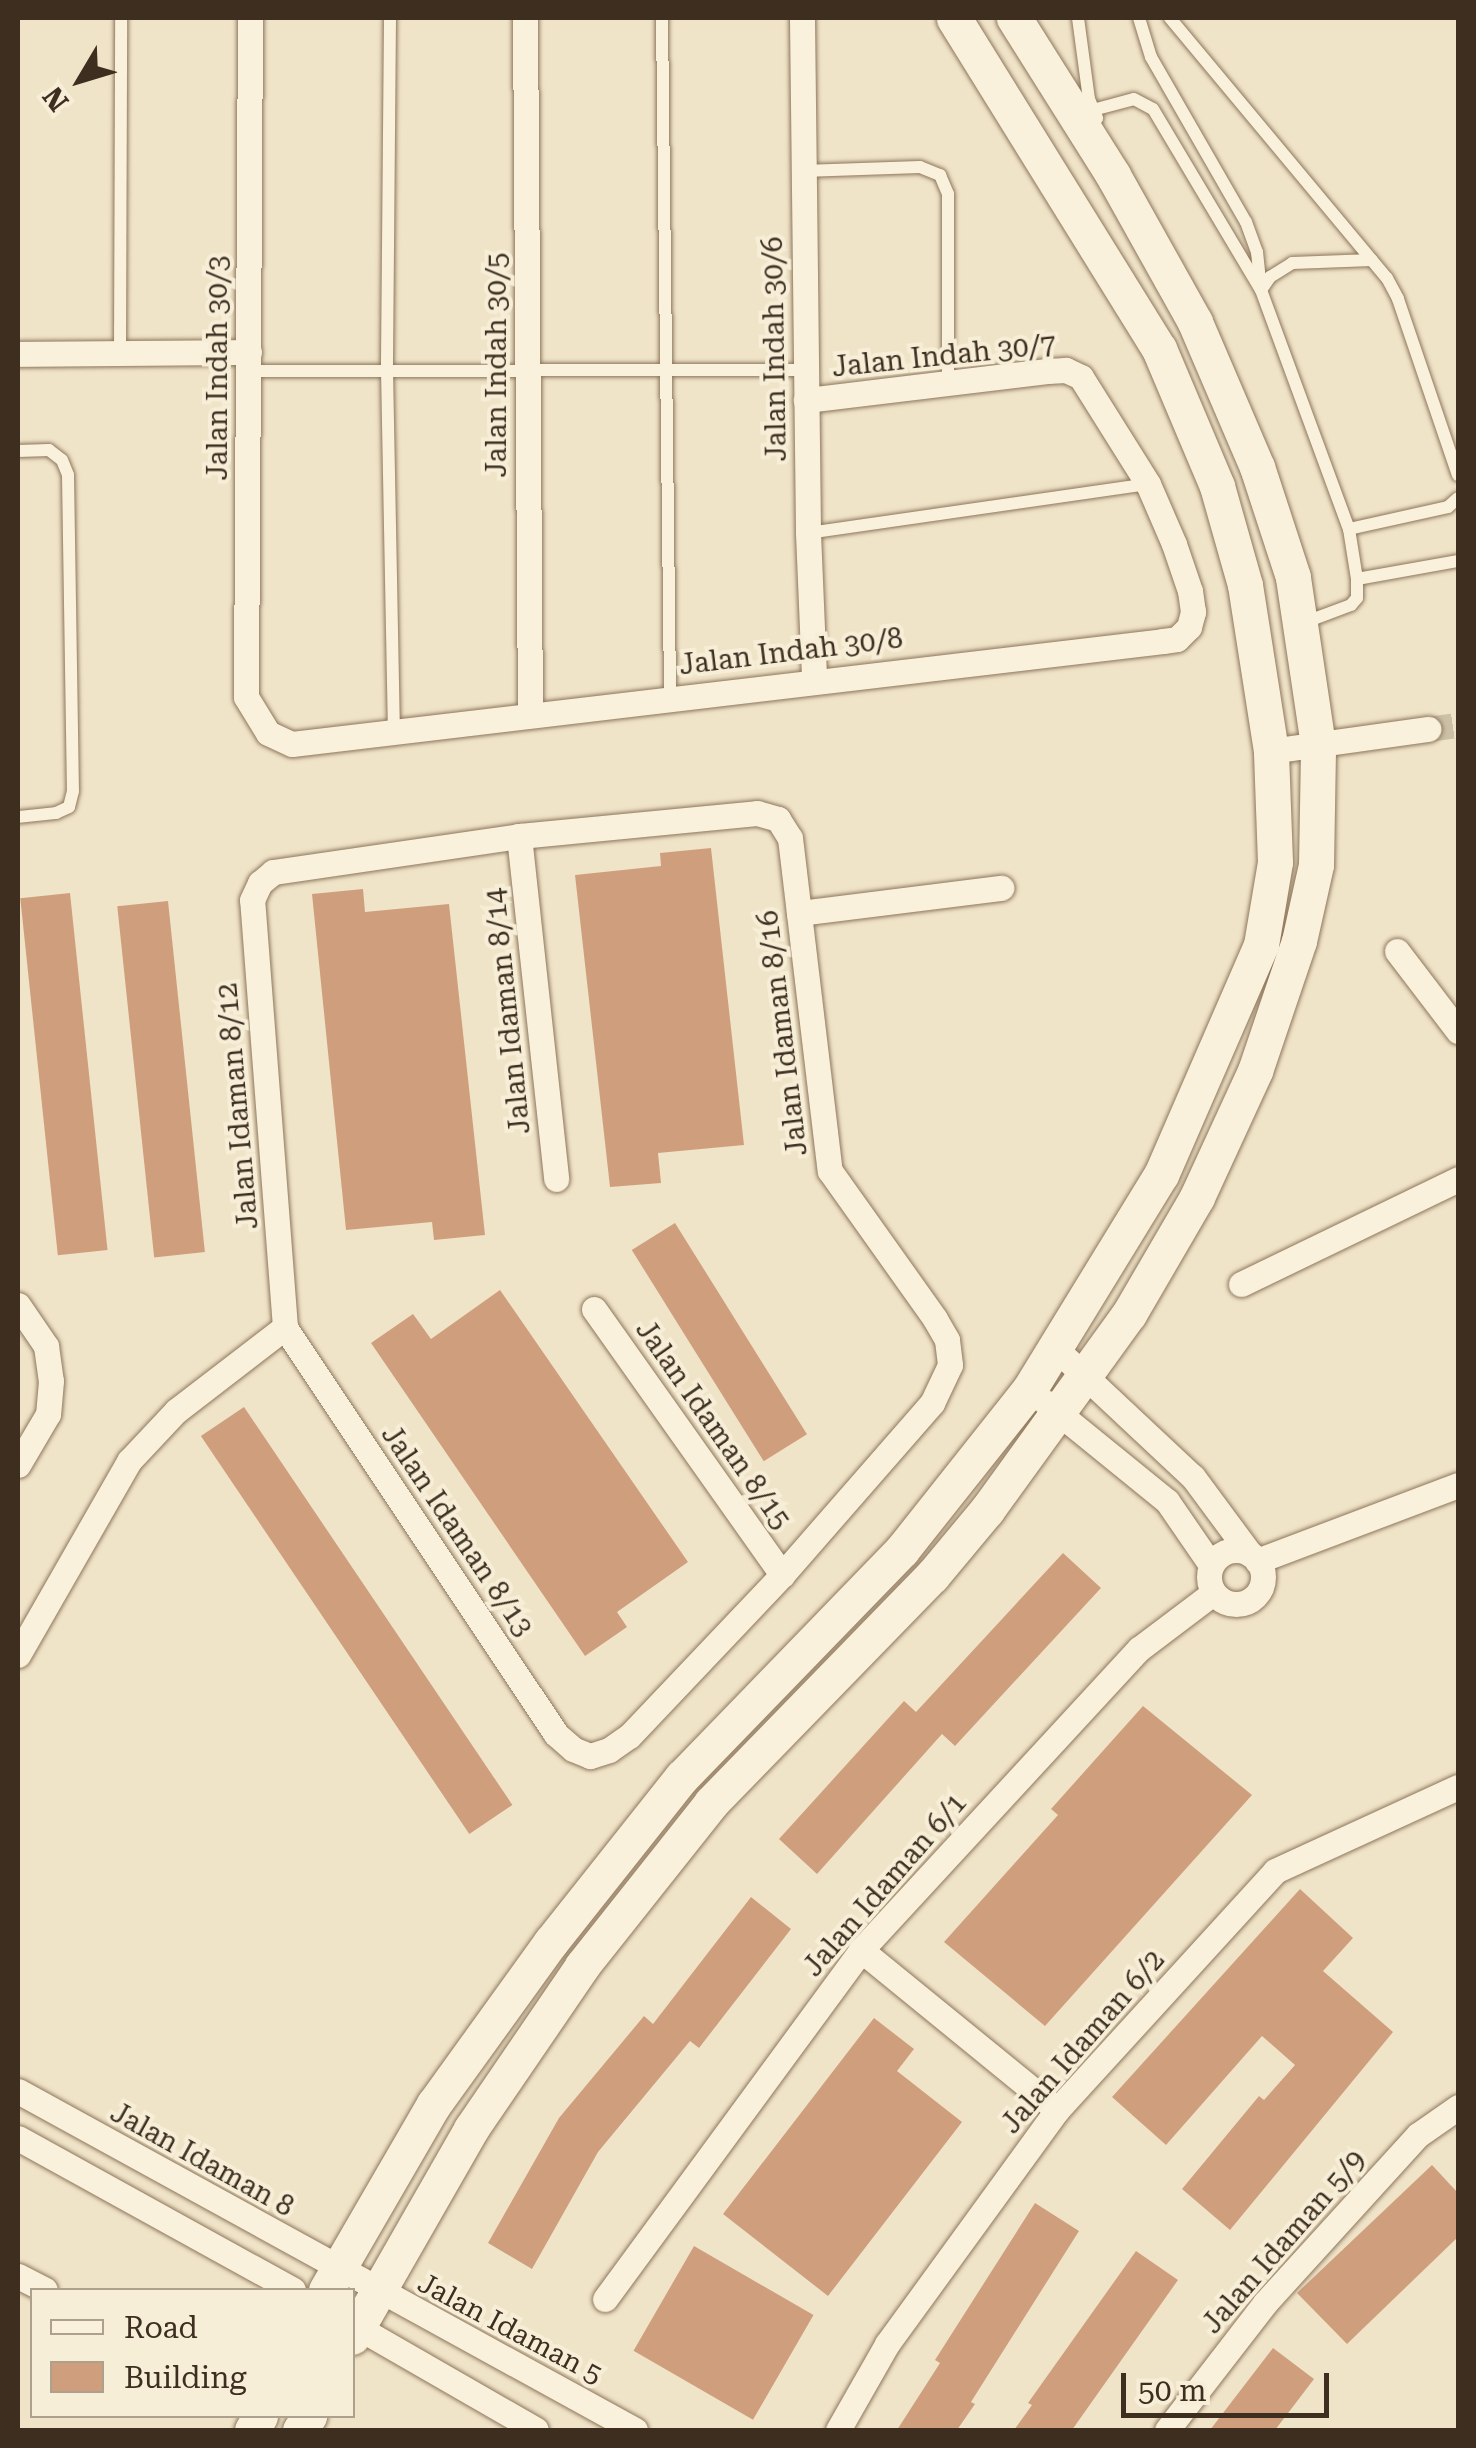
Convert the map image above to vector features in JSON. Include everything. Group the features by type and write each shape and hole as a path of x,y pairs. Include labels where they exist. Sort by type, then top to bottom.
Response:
{"main road":[{"path":"350,2283 434,2104 574,1912 682,1776 902,1550 1029,1390 1161,1175 1261,945 1276,862 1270,751 1245,585 1217,486 1160,348 954,18"},
{"path":"350,2283 471,2129 582,1966 711,1803 932,1576 1129,1314 1197,1197 1255,1070 1299,941 1316,865 1318,744 1294,577 1257,467 1195,322 1130,206 1014,18"}],"street":[{"name":"Jalan Indah 30/3","path":"250,18 246,697 255,717"},
{"name":"Jalan Indah 30/5","path":"525,18 530,713"},
{"name":"Jalan Indah 30/6","path":"802,18 805,370 814,679"},
{"path":"18,354 120,353 248,361"},
{"name":"Jalan Indah 30/7","path":"806,400 1066,370 1081,377 1148,484"},
{"name":"Jalan Indah 30/8","path":"255,717 268,733 292,744 814,679 1177,639 1189,627 1193,612 1190,591 1148,484"},
{"path":"1270,751 1428,729"},
{"name":"Jalan Idaman 8/16","path":"519,836 757,812 778,819 790,838 830,1171 935,1319 947,1340 950,1364 932,1403 782,1575"},
{"name":"Jalan Idaman 8/12","path":"285,1327 252,900 260,883 273,872 519,836"},
{"name":"Jalan Idaman 8/14","path":"519,836 556,1179"},
{"path":"799,913 1002,888"},
{"path":"1397,951 1458,1031"},
{"path":"1241,1284 1458,1179"},
{"path":"18,1305 46,1346 52,1380 48,1414 18,1466"},
{"name":"Jalan Idaman 8/15","path":"594,1309 782,1575"},
{"path":"18,1655 129,1462 176,1411 285,1327"},
{"name":"Jalan Idaman 8/13","path":"285,1327 556,1734 573,1749 590,1756 609,1750 629,1736 782,1575"},
{"path":"1029,1390 1167,1502 1211,1566 1213,1592 1226,1603 1252,1600 1262,1586 1254,1558 1193,1478 1056,1348"},
{"path":"1211,1566 1223,1552 1254,1558 1458,1485"},
{"name":"Jalan Idaman 6/1","path":"604,2300 861,1950 1138,1650 1213,1592"},
{"name":"Jalan Idaman 6/2","path":"838,2430 887,2344 1057,2110 1275,1871 1458,1787"},
{"path":"861,1950 1057,2110"},
{"name":"Jalan Idaman 8","path":"18,2090 350,2283"},
{"name":"Jalan Idaman 5/9","path":"1168,2430 1265,2302 1418,2136 1458,2107"},
{"path":"69,2165 85,2128"},
{"path":"18,2138 289,2288"},
{"path":"18,2276 41,2288"},
{"name":"Jalan Idaman 5","path":"350,2283 635,2430"},
{"path":"355,2330 536,2430"}],"lane":[{"path":"120,353 121,18"},
{"path":"390,18 387,370 394,731"},
{"path":"662,18 670,697"},
{"path":"1078,18 1094,110 1130,206"},
{"path":"1139,18 1151,58 1246,222 1258,252 1261,290"},
{"path":"1170,18 1372,260 1398,299 1454,445 1458,475"},
{"path":"1094,110 1134,99 1153,109 1261,290 1349,529 1357,580 1357,598 1351,605 1300,624"},
{"path":"803,171 920,167 940,175 948,194 948,384"},
{"path":"1261,290 1270,278 1292,264 1372,260"},
{"path":"248,361 387,370 805,370"},
{"path":"18,451 48,450 62,460 68,475 73,791 69,806 56,813 18,817"},
{"path":"808,532 1148,484"},
{"path":"1349,529 1448,507 1458,498"},
{"path":"1357,580 1458,560"}],"building":[{"path":"711,848 744,1145 658,1153 661,1183 610,1187 575,875 661,866 660,853"},
{"path":"363,889 365,912 449,904 485,1235 434,1240 432,1222 346,1230 312,894"},
{"path":"70,893 108,1250 58,1255 20,898"},
{"path":"168,901 205,1252 154,1257 117,906"},
{"path":"675,1223 807,1434 764,1461 632,1250"},
{"path":"500,1290 688,1562 617,1612 627,1627 585,1656 371,1343 413,1314 431,1339"},
{"path":"244,1407 512,1805 469,1834 201,1436"},
{"path":"1063,1553 1101,1588 955,1746 942,1734 817,1874 779,1839 904,1701 916,1712"},
{"path":"1143,1706 1252,1795 1045,2026 944,1942 1058,1815 1051,1809"},
{"path":"1300,1889 1353,1938 1323,1971 1393,2032 1230,2230 1182,2189 1259,2096 1264,2100 1295,2065 1262,2036 1166,2145 1112,2097"},
{"path":"751,1897 791,1929 699,2048 690,2041 598,2152 532,2269 488,2243 559,2118 644,2016 653,2024"},
{"path":"874,2018 914,2049 897,2071 962,2122 828,2296 723,2214"},
{"path":"1432,2165 1458,2193 1458,2237 1347,2344 1297,2293"},
{"path":"1035,2203 1079,2231 971,2402 975,2404 957,2430 897,2430 940,2363 935,2360"},
{"path":"694,2246 814,2315 753,2420 634,2351"},
{"path":"1136,2251 1178,2280 1072,2430 1014,2430 1032,2405 1028,2403"},
{"path":"1273,2348 1314,2379 1295,2404 1275,2430 1210,2430"}],"tunnel":[{"path":"1428,729 1458,725"}]}
